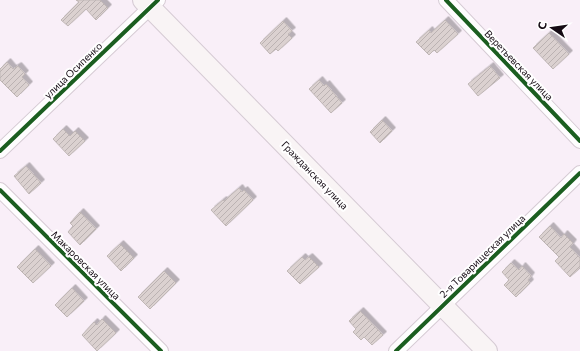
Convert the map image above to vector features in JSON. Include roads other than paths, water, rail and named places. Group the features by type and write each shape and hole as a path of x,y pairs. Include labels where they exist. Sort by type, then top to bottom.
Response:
{"main road":[{"name":"Гражданская улица","path":"150,2 487,351"}],"street":[{"name":"Веретьевская улица","path":"446,0 580,140"},
{"name":"улица Осипенко","path":"0,151 150,2"},
{"name":"2-я Товарищеская улица","path":"396,351 580,173"},
{"name":"Макаровская улица","path":"0,190 161,351"}]}
